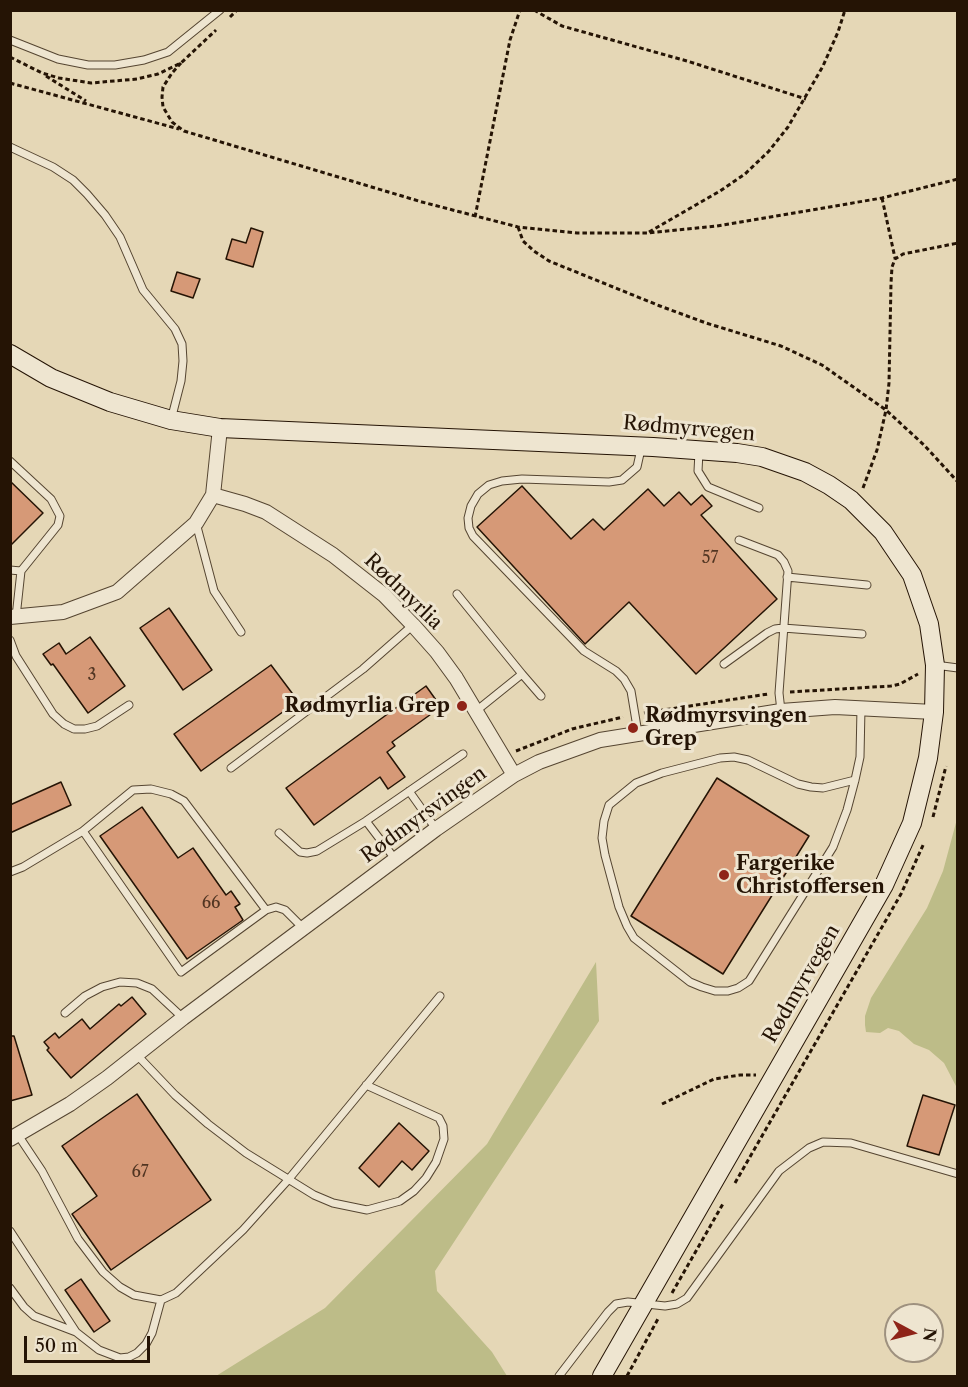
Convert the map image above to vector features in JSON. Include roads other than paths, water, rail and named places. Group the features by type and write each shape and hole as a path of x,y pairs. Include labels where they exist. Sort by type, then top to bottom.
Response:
{"street":[{"name":"Rødmyrvegen","path":"10,354 75,389 110,402 171,420 220,428 641,446 736,453 781,463 829,485 859,507 883,532 912,575 929,624 935,665 934,712 928,758 912,823 899,854 862,924 602,1377"},
{"path":"13,618 63,612 117,592 196,523 213,495 220,428"},
{"name":"Rødmyrlia","path":"213,495 266,512 356,572 384,595 413,625 450,670 514,775"},
{"name":"Rødmyrsvingen","path":"14,1137 70,1104 436,829 514,775 539,762 600,740 781,711 835,707 934,712"}],"lane":[{"path":"10,40 58,59 88,65 115,65 144,60 168,52 220,10"},
{"path":"10,147 53,167 73,180 87,194 120,237 143,290 175,329 182,344 183,360 181,381 171,420"},
{"path":"638,733 632,691 624,679 616,671 584,651 473,536 468,518 471,506 478,494 489,485 502,481 522,479 609,482 622,480 637,467 641,446"},
{"path":"699,450 699,471 708,487 759,508"},
{"path":"10,461 51,499 60,516 58,525 21,571 13,618"},
{"path":"196,523 214,591 241,632"},
{"path":"739,540 778,555 788,571 779,693 781,711"},
{"path":"10,570 21,571"},
{"path":"787,577 867,585"},
{"path":"457,594 541,696"},
{"path":"231,768 363,669 413,625"},
{"path":"724,664 767,633 783,628 862,634"},
{"path":"10,640 16,656 53,714 64,724 74,729 91,728 129,705"},
{"path":"935,665 957,668"},
{"path":"476,711 522,674"},
{"path":"855,780 823,788 811,787 798,784 748,760 734,757 720,758 662,773 636,783 609,805 602,838 619,907 634,938 690,982 715,991 738,988 748,981 832,847 847,810 855,780 862,736 861,708"},
{"path":"279,833 300,852 307,853 330,844 463,754"},
{"path":"10,872 23,867 83,831 133,790 151,789 171,794 184,801 266,910"},
{"path":"409,791 436,829"},
{"path":"366,821 395,859"},
{"path":"83,831 181,972 266,910 276,907 285,910 303,928"},
{"path":"65,1013 85,996 102,987 120,982 152,989 183,1018"},
{"path":"14,1137 42,1171 78,1239 103,1272 120,1287 134,1295 160,1300 176,1293 243,1230 288,1180 440,996"},
{"path":"136,1055 175,1095 246,1153 314,1195 333,1203 367,1209 400,1201 414,1191 436,1162 444,1139 443,1126 438,1118 366,1085"},
{"path":"560,1377 616,1304 643,1302 665,1306 677,1304 687,1298 779,1171 809,1148 823,1142 851,1143 957,1174"},
{"path":"10,1231 76,1332"},
{"path":"10,1288 34,1316 76,1332 104,1353 120,1358 137,1353 152,1333 160,1300"}],"place":[{"name":"Rødmyrlia Grep","path":"462,706"},
{"name":"Rødmyrsvingen Grep","path":"633,728"},
{"name":"Fargerike Christoffersen","path":"724,875"}]}
